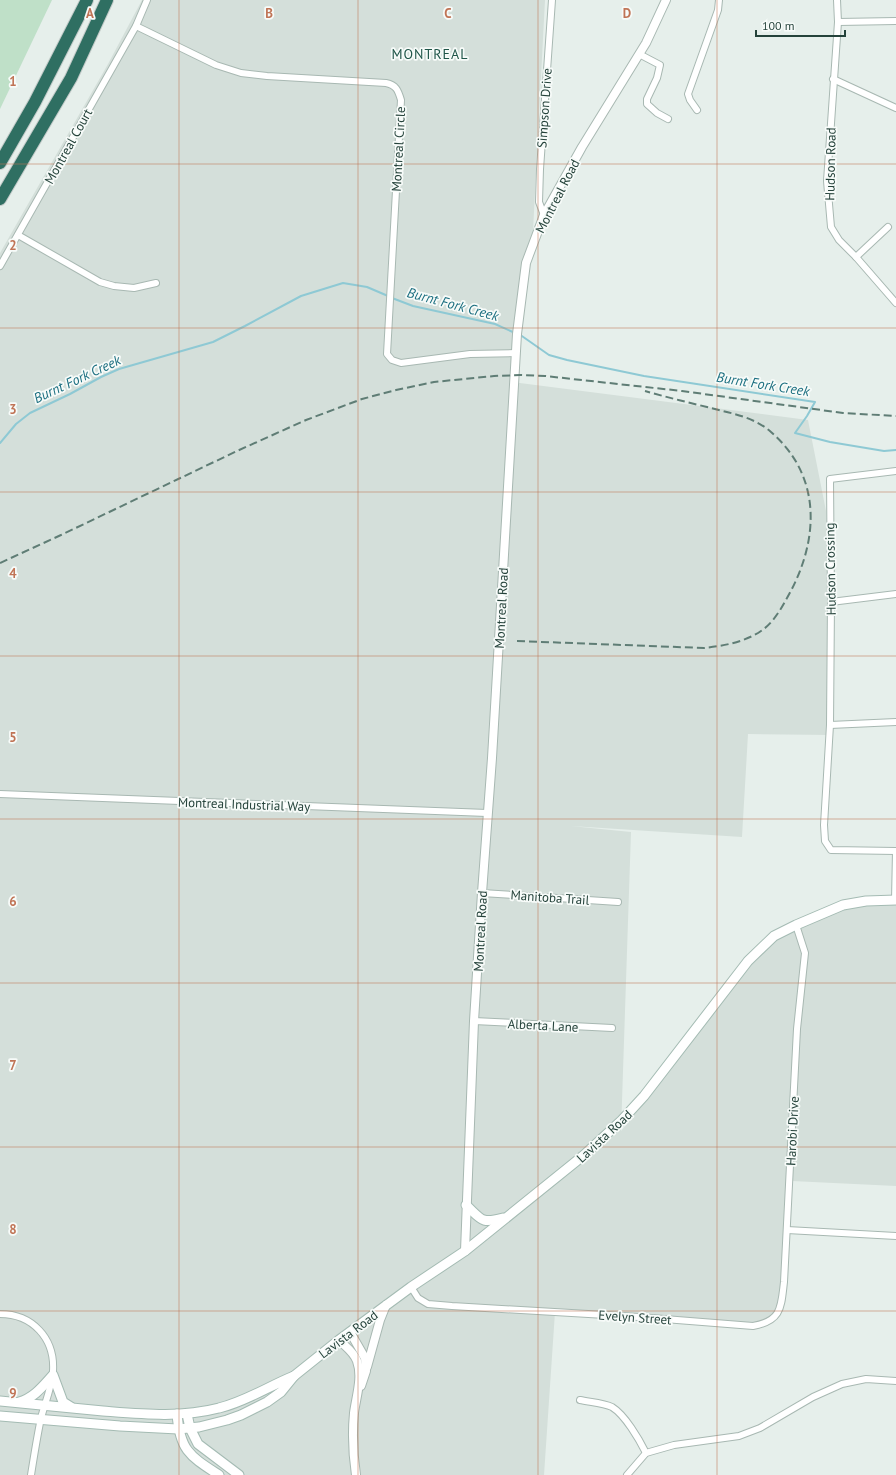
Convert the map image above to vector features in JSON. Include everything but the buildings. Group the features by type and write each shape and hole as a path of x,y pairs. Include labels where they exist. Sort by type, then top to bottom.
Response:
{"highway":[{"path":"64,45 79,0"},
{"path":"0,163 35,102 87,0"},
{"path":"0,199 70,78 107,0"}],"main road":[{"name":"Lavista Road","path":"0,1416 120,1426 178,1429 213,1424 241,1415 267,1402 281,1392 294,1376 339,1340 411,1287 465,1251 584,1155 622,1120 644,1096 672,1062 748,961 774,936 796,924 843,905 866,901 895,900"},
{"path":"466,1205 484,1221 506,1217"},
{"path":"15,1403 27,1400 38,1391 52,1375 63,1402 72,1408"},
{"name":"Lavista Road","path":"0,1401 141,1414 188,1414 219,1408 240,1401 276,1383 294,1376"},
{"path":"177,1414 180,1438 187,1451 193,1458 219,1475"},
{"path":"188,1414 190,1428 195,1440 203,1449 239,1475"},
{"path":"203,1449 201,1442 202,1434 213,1424"}],"street":[{"path":"136,26 147,0"},
{"name":"Simpson Drive","path":"544,215 538,202 552,0"},
{"name":"Montreal Road","path":"465,1251 474,1021 487,814 493,751 517,336 526,263 544,215 582,147 646,43 666,0"},
{"path":"697,110 688,94 718,10 719,0"},
{"name":"Hudson Road","path":"837,0 838,22 827,181 830,227 839,240 856,257 896,303"},
{"path":"838,22 896,21"},
{"name":"Montreal Court","path":"0,266 136,26"},
{"name":"Montreal Circle","path":"136,26 216,66 241,73 392,84 398,90 401,100 387,354 392,360 401,363 470,354 516,353"},
{"path":"639,54 660,65 657,78 646,99 647,104 668,119"},
{"path":"833,79 896,108"},
{"path":"856,257 888,227"},
{"path":"18,235 100,282 114,286 134,288 156,283"},
{"name":"Hudson Crossing","path":"896,472 830,479 830,725 824,826 825,841 832,850 896,851"},
{"path":"831,602 896,594"},
{"path":"830,725 896,722"},
{"name":"Montreal Industrial Way","path":"0,794 487,814"},
{"path":"895,900 896,851"},
{"name":"Manitoba Trail","path":"482,893 618,902"},
{"name":"Harobi Drive","path":"787,1230 797,1029 805,953 796,924"},
{"name":"Alberta Lane","path":"474,1021 612,1028"},
{"path":"787,1230 896,1236"},
{"name":"Evelyn Street","path":"411,1287 418,1298 428,1304 757,1325 771,1320 780,1310 784,1282 787,1230"},
{"path":"356,1404 380,1320 386,1305"},
{"path":"0,1314 24,1318 36,1325 42,1332 52,1354 52,1375 44,1405 31,1475"},
{"path":"350,1332 365,1358 366,1371"},
{"path":"339,1340 353,1353 357,1359 359,1368 353,1440 356,1475"},
{"path":"626,1475 646,1453 674,1445 740,1436 760,1428 813,1397 842,1384 866,1379 896,1381"},
{"path":"580,1400 612,1407 626,1421 646,1453"}],"shaded area":[{"path":"142,0 545,0 532,250 522,285 512,382 808,420 826,511 831,735 748,734 742,837 571,826 631,832 621,1131 685,1051 735,971 774,936 815,915 896,899 896,1186 792,1181 783,1277 778,1310 761,1326 555,1312 544,1475 0,1475 0,253 108,64"}],"green space":[{"path":"0,0 52,0 0,109"}],"waterway":[{"name":"Burnt Fork Creek","path":"0,443 16,424 30,413 101,377 119,369 213,342 301,296 343,283 367,287 388,296"},
{"name":"Burnt Fork Creek","path":"392,298 413,306 495,324 515,333"},
{"name":"Burnt Fork Creek","path":"519,334 549,355 567,360 644,376 815,402 795,433 830,442 884,451 896,450"}],"railway":[{"path":"0,563 306,420 362,399 434,382 494,376 545,376 682,391 843,413 896,416"},
{"path":"517,641 704,648 734,643 755,635 773,620 798,577 810,533 810,511 807,490 800,469 788,450 771,432 749,419 732,413 645,391"}],"district":[{"name":"MONTREAL","path":"430,54"}]}
